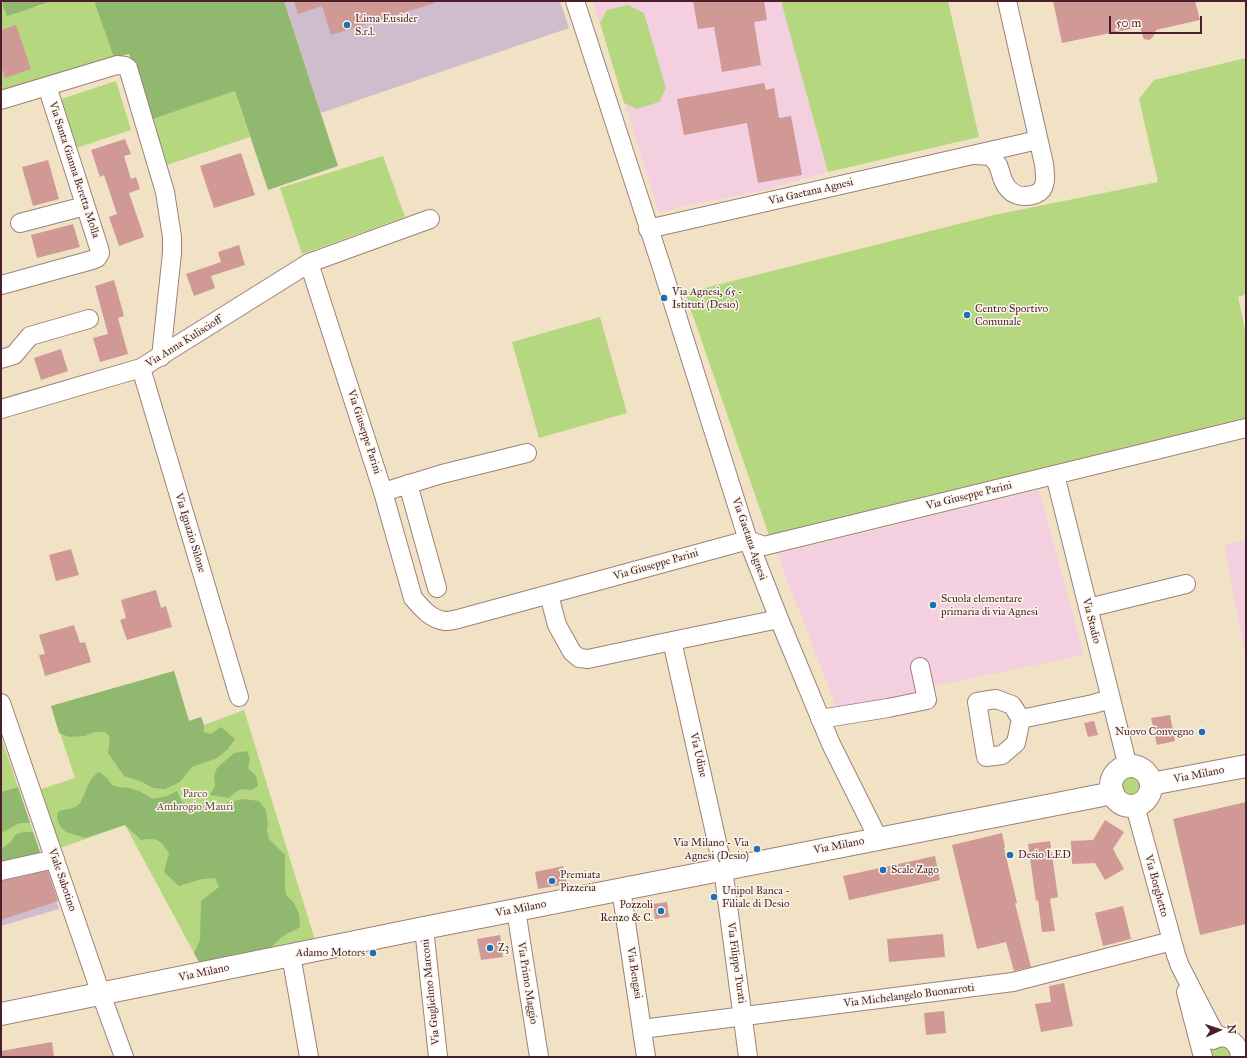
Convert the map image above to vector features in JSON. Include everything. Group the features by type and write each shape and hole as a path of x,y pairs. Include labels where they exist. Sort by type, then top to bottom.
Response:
{"main road":[{"path":"1134,766 1146,772 1150,778 1151,784 1149,796 1140,804 1135,806 1121,804 1116,799 1111,786 1116,774 1121,769 1134,766"},
{"name":"Via Milano","path":"1151,784 1246,766"},
{"name":"Via Milano","path":"1,1014 424,928 1113,793"}],"street":[{"name":"Via Gaetana Agnesi","path":"575,1 748,540 820,719 840,764 878,838"},
{"path":"1007,1 1038,140"},
{"path":"1,100 117,65 125,66 129,70 165,192 172,237 161,357"},
{"name":"Via Santa Gianna Beretta Molla","path":"1,285 92,260 97,258 100,254 47,86"},
{"name":"Via Gaetana Agnesi","path":"648,229 1038,140 1044,164 1046,181 1044,187 1040,192 1032,195 1022,196 1013,194 1007,189 998,164 990,156 974,155"},
{"path":"20,223 85,206"},
{"name":"Via Anna Kuliscioff","path":"1,409 141,368 161,357 308,263 430,219"},
{"name":"Via Giuseppe Parini","path":"308,263 383,492 413,598 423,610 432,617 445,621 458,619 549,595 748,540 764,546 1246,428"},
{"path":"1,358 14,355 30,336 90,319"},
{"name":"Via Ignazio Silone","path":"141,368 239,697"},
{"path":"383,492 527,453"},
{"name":"Via Stadio","path":"1055,475 1128,767"},
{"path":"408,484 437,588"},
{"path":"1088,608 1186,584"},
{"path":"549,595 557,625 572,652 579,658 588,659 779,619"},
{"name":"Via Udine","path":"672,641 723,869"},
{"path":"820,719 927,700 920,667"},
{"path":"1021,719 1111,699"},
{"name":"Viale Sabotino","path":"1,703 124,1057"},
{"path":"1193,776 1246,776"},
{"name":"Via Borghetto","path":"1135,806 1180,966 1203,1057"},
{"path":"1,871 55,858"},
{"name":"Via Filippo Turati","path":"723,869 748,1057"},
{"name":"Via Bengasi","path":"621,889 646,1057"},
{"name":"Via Primo Maggio","path":"516,910 538,1057"},
{"name":"Via Guglielmo Marconi","path":"424,928 438,1057"},
{"name":"Via Michelangelo Buonarroti","path":"642,1029 1013,982 1172,941"},
{"path":"291,955 309,1057"},
{"name":"Via Borghetto","path":"1180,966 1214,1032 1234,1042 1240,1050 1240,1057"},
{"name":"Via Borghetto","path":"1203,1057 1204,1049 1210,1041 1225,1038"}],"shaded area":[{"path":"284,1 560,1 569,28 321,113"},
{"path":"593,1 781,1 828,172 760,191 684,206 659,213"},
{"name":"Scuola elementare primaria di via Agnesi","path":"1039,490 1084,655 933,686 929,666 910,669 916,693 837,708 777,554"},
{"path":"1246,540 1246,660 1224,545"},
{"path":"46,870 59,909 1,926 1,883"}],"green space":[{"path":"1,1 3,1 3,6 37,7 53,1 94,1 114,58 1,93"},
{"path":"3,1 53,1 7,16 3,6"},
{"path":"94,1 284,1 338,166 268,190 235,91 150,120 129,54 114,58"},
{"path":"781,1 948,1 979,137 828,172"},
{"path":"628,5 644,13 666,88 659,102 637,109 624,103 600,23 607,10"},
{"name":"Centro Sportivo Comunale","path":"1246,58 1246,294 1238,297 1246,334 1246,422 769,535 685,293 994,215 1158,182 1139,99 1154,80"},
{"path":"116,81 131,130 73,149 58,100"},
{"path":"235,91 250,137 164,166 150,120"},
{"path":"383,156 405,217 302,254 280,188"},
{"path":"600,317 627,413 539,438 512,342"},
{"name":"Parco Ambrogio Mauri","path":"174,671 189,721 201,717 204,725 244,710 315,940 200,964 125,825 60,848 41,789 75,778 51,706"},
{"path":"174,671 189,721 201,717 204,725 204,732 211,734 221,727 235,739 228,749 217,758 192,767 180,782 165,789 153,788 140,781 124,776 108,753 110,737 105,732 94,732 85,736 69,737 59,733 51,706"},
{"path":"1,737 42,858 1,869"},
{"path":"247,751 250,759 248,768 256,776 258,786 251,790 239,790 229,798 210,795 215,786 214,776 217,768 234,753"},
{"path":"99,772 107,778 112,785 130,788 153,799 167,796 177,791 182,802 195,806 213,806 243,799 259,801 266,810 269,839 285,855 286,895 294,903 299,914 300,927 280,938 270,949 200,964 194,953 200,940 201,901 219,887 215,878 202,879 179,886 164,872 169,853 161,842 155,839 141,840 125,825 85,838 66,832 60,826 57,818 58,812 80,804 90,781"},
{"path":"1131,775 1139,778 1142,786 1139,794 1131,797 1123,794 1120,786 1123,778"},
{"path":"18,787 30,823 20,823 1,833 1,792"},
{"path":"33,832 42,858 1,869 1,849 11,842 16,834"},
{"path":"1220,1045 1229,1049 1232,1057 1211,1057 1212,1051"}],"building":[{"name":"Lima Eusider S.r.l.","path":"294,1 435,1 435,3 331,35 322,6 298,14"},
{"path":"693,1 764,1 767,20 754,22 761,65 722,72 714,27 698,29"},
{"path":"1053,1 1195,1 1200,20 1156,30 1153,37 1149,40 1144,39 1140,27 1062,43"},
{"path":"16,25 31,69 5,78 1,65 1,30"},
{"path":"764,83 766,90 774,88 779,118 791,116 802,175 758,183 747,123 684,135 677,99"},
{"path":"125,139 131,154 124,156 131,179 136,177 140,189 129,193 144,237 119,246 109,217 117,214 104,175 100,177 91,150"},
{"path":"241,153 255,195 214,208 200,166"},
{"path":"48,160 59,199 33,206 22,167"},
{"path":"73,224 80,247 37,258 31,235"},
{"path":"239,245 245,265 211,276 215,288 194,296 186,274 221,262 218,252"},
{"path":"114,280 124,316 118,318 128,354 100,362 93,338 108,334 95,286"},
{"path":"61,349 68,371 41,380 34,358"},
{"path":"71,549 79,575 56,581 49,555"},
{"path":"156,590 161,608 166,606 172,627 127,640 120,620 126,618 121,600"},
{"path":"74,625 80,643 85,642 91,662 45,676 39,655 45,654 39,635"},
{"path":"1170,715 1175,741 1157,745 1151,718"},
{"path":"1094,721 1098,735 1088,737 1084,723"},
{"path":"1246,802 1246,924 1200,935 1173,819"},
{"path":"1105,820 1124,832 1113,849 1124,869 1105,880 1095,863 1072,864 1071,841 1093,840"},
{"path":"1002,833 1017,903 1015,903 1031,967 1014,971 1006,942 977,949 952,845"},
{"path":"1050,841 1058,897 1050,899 1055,931 1042,932 1028,844"},
{"path":"935,856 940,880 849,900 843,876"},
{"path":"563,866 567,884 538,889 535,872"},
{"path":"48,871 58,901 1,920 1,881"},
{"name":"Pozzoli Renzo & C.","path":"667,902 669,917 655,919 653,904"},
{"path":"1123,906 1131,939 1103,946 1095,913"},
{"path":"943,934 945,957 889,962 887,939"},
{"name":"Z3","path":"500,935 503,957 481,960 477,939"},
{"path":"1064,983 1073,1026 1041,1032 1035,1004 1051,1002 1049,986"},
{"path":"944,1011 946,1033 926,1035 924,1013"},
{"path":"52,1042 54,1057 1,1057 1,1051"}],"place":[{"name":"Lima Eusider S.r.l.","path":"347,25"},
{"name":"Via Agnesi, 65 - Istituti (Desio)","path":"664,298"},
{"name":"Centro Sportivo Comunale","path":"967,315"},
{"name":"Scuola elementare primaria di via Agnesi","path":"933,605"},
{"name":"Nuovo Convegno","path":"1202,732"},
{"name":"Via Milano - Via Agnesi (Desio)","path":"757,849"},
{"name":"Desio LED","path":"1010,855"},
{"name":"Scale Zago","path":"883,870"},
{"name":"Premiata Pizzeria","path":"552,881"},
{"name":"Unipol Banca - Filiale di Desio","path":"714,897"},
{"name":"Pozzoli Renzo & C.","path":"661,911"},
{"name":"Z3","path":"490,948"},
{"name":"Adamo Motors","path":"373,953"}]}
